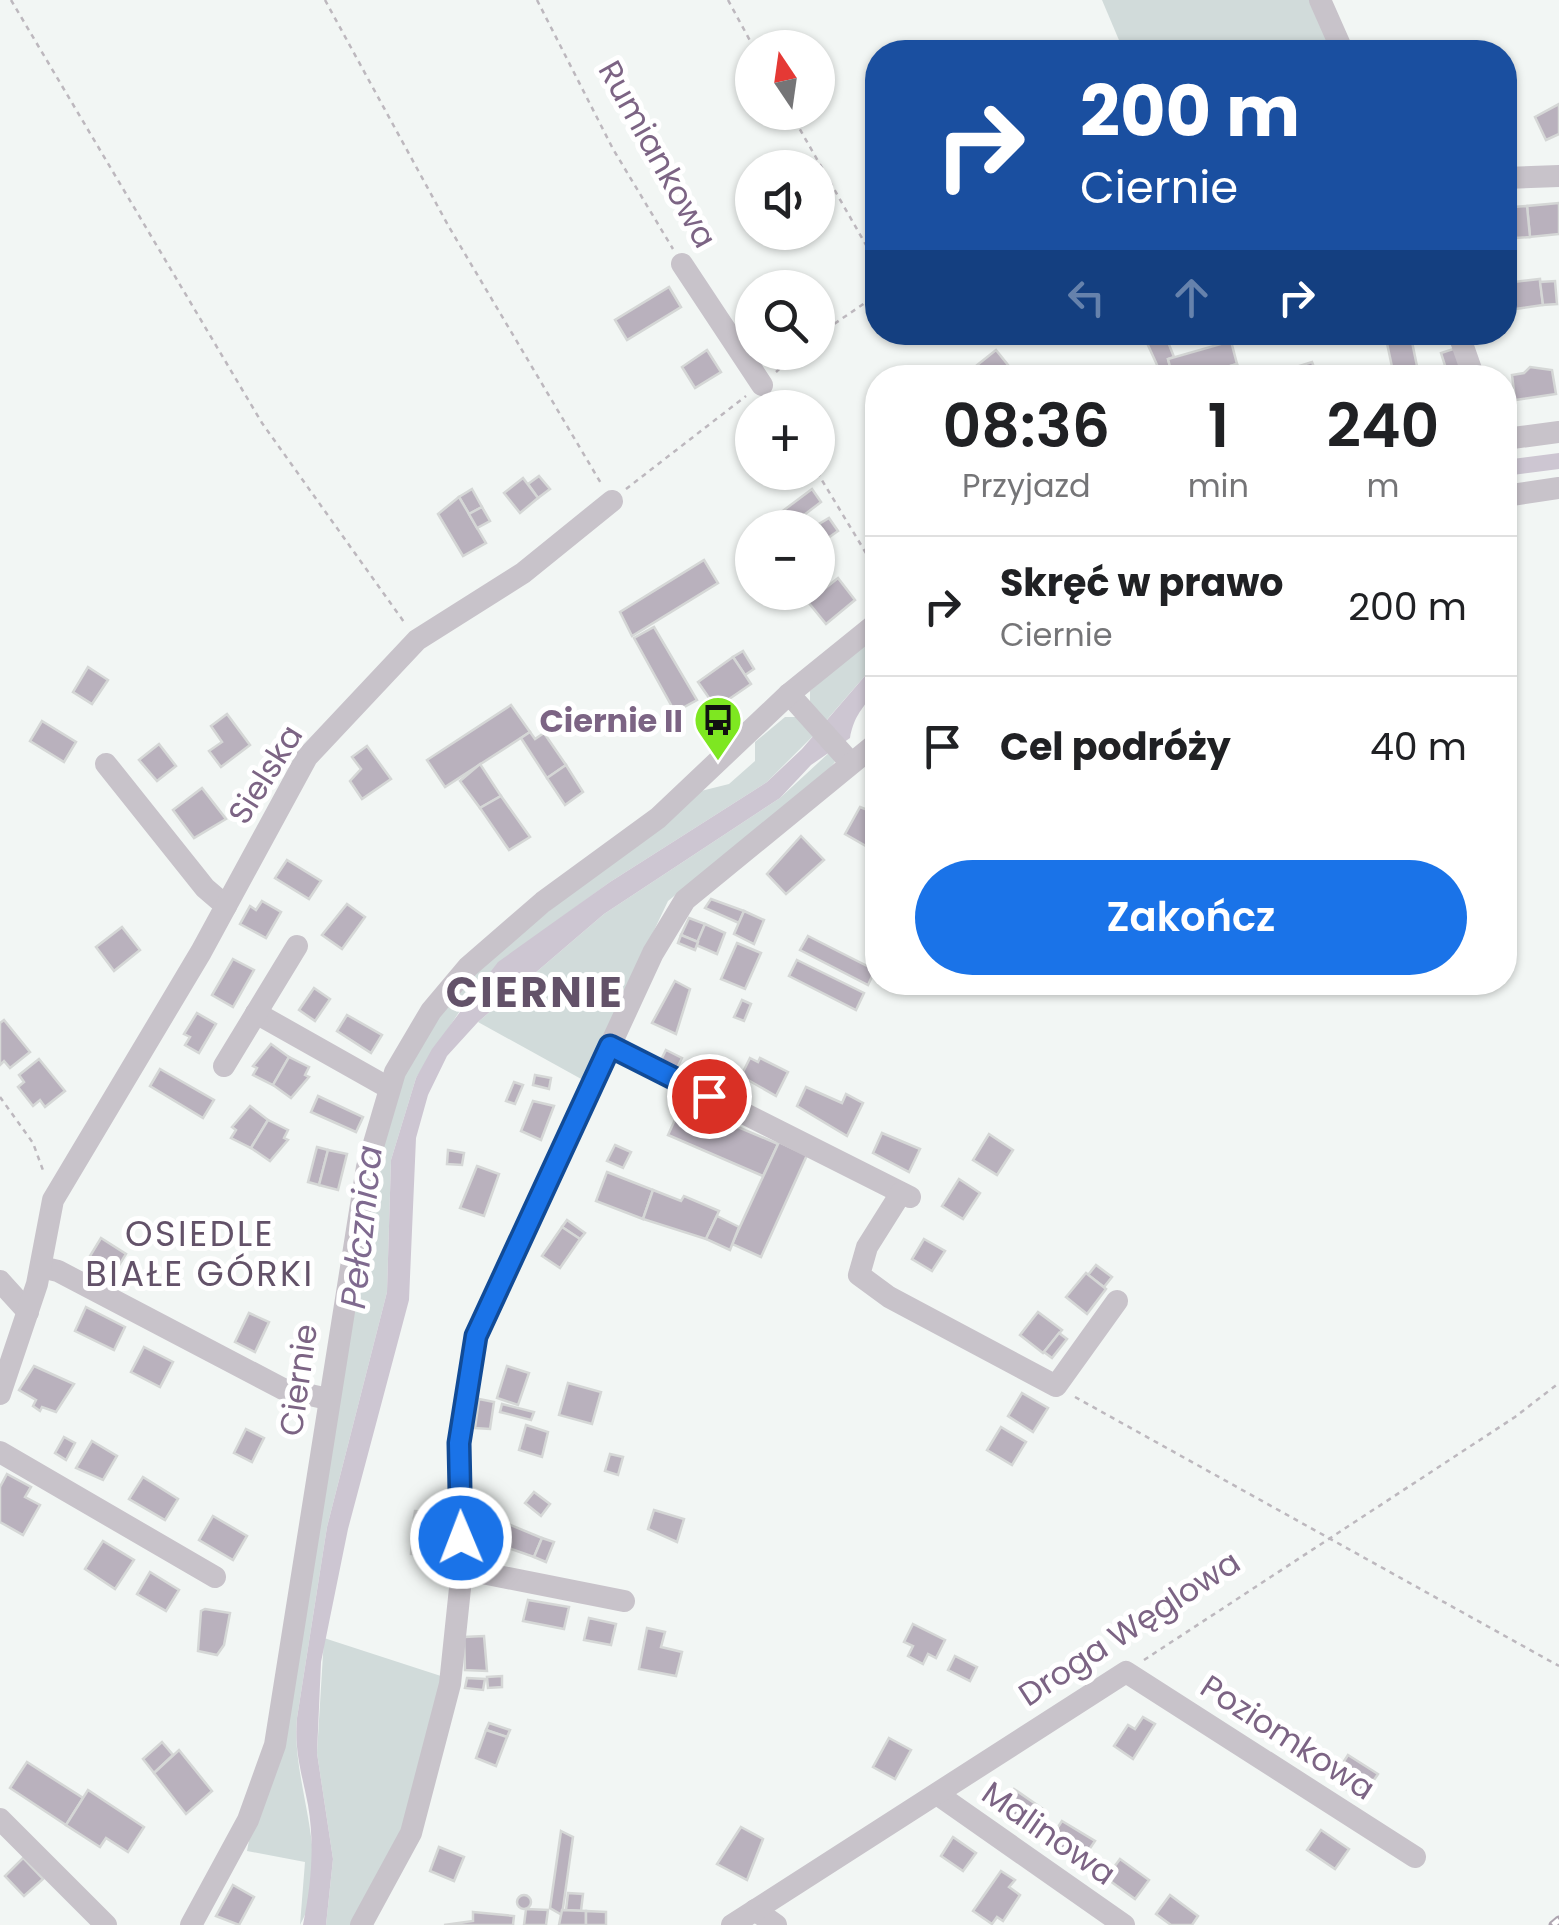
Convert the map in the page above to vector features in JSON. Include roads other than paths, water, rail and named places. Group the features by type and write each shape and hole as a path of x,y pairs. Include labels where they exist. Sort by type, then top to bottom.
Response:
{"street":[{"path":"1320,0 1338,40"},
{"path":"1517,178 1559,176"},
{"name":"Rumiankowa","path":"682,264 762,385"},
{"path":"1517,437 1559,432"},
{"path":"1517,494 1559,488"},
{"name":"Sielska","path":"0,1394 42,1267 53,1200 226,906 307,757 416,640 523,573 612,502"},
{"name":"Ciernie","path":"191,1925 248,1820 275,1745 367,1167 389,1088 431,1011 490,945 658,818 789,694 865,633"},
{"path":"789,694 844,755"},
{"path":"361,1925 394,1870 420,1806 450,1684 462,1569 459,1443 476,1336 659,940 685,900 844,755 865,747"},
{"path":"106,764 205,888 226,906"},
{"path":"224,1066 296,946"},
{"path":"256,1012 389,1088"},
{"path":"610,1046 905,1195 867,1247 859,1275 889,1297 1056,1386 1117,1301"},
{"path":"42,1267 58,1271 284,1389 328,1399"},
{"path":"0,1282 28,1312"},
{"path":"0,1452 215,1576"},
{"path":"462,1569 624,1602"},
{"name":"Droga Węglowa","path":"732,1925 1126,1672"},
{"name":"Poziomkowa","path":"1126,1672 1415,1858"},
{"name":"Malinowa","path":"937,1794 1124,1925"},
{"path":"0,1820 106,1925"},
{"path":"754,1910 776,1925"}],"railway":[{"path":"1553,1925 1559,1920"}],"place":[{"name":"Ciernie II","path":"718,762"}],"district":[{"name":"CIERNIE","path":"535,992"},
{"name":"OSIEDLE BIAŁE GÓRKI","path":"200,1253"}],"water label":[{"name":"Pełcznica","path":"361,1227"}]}
